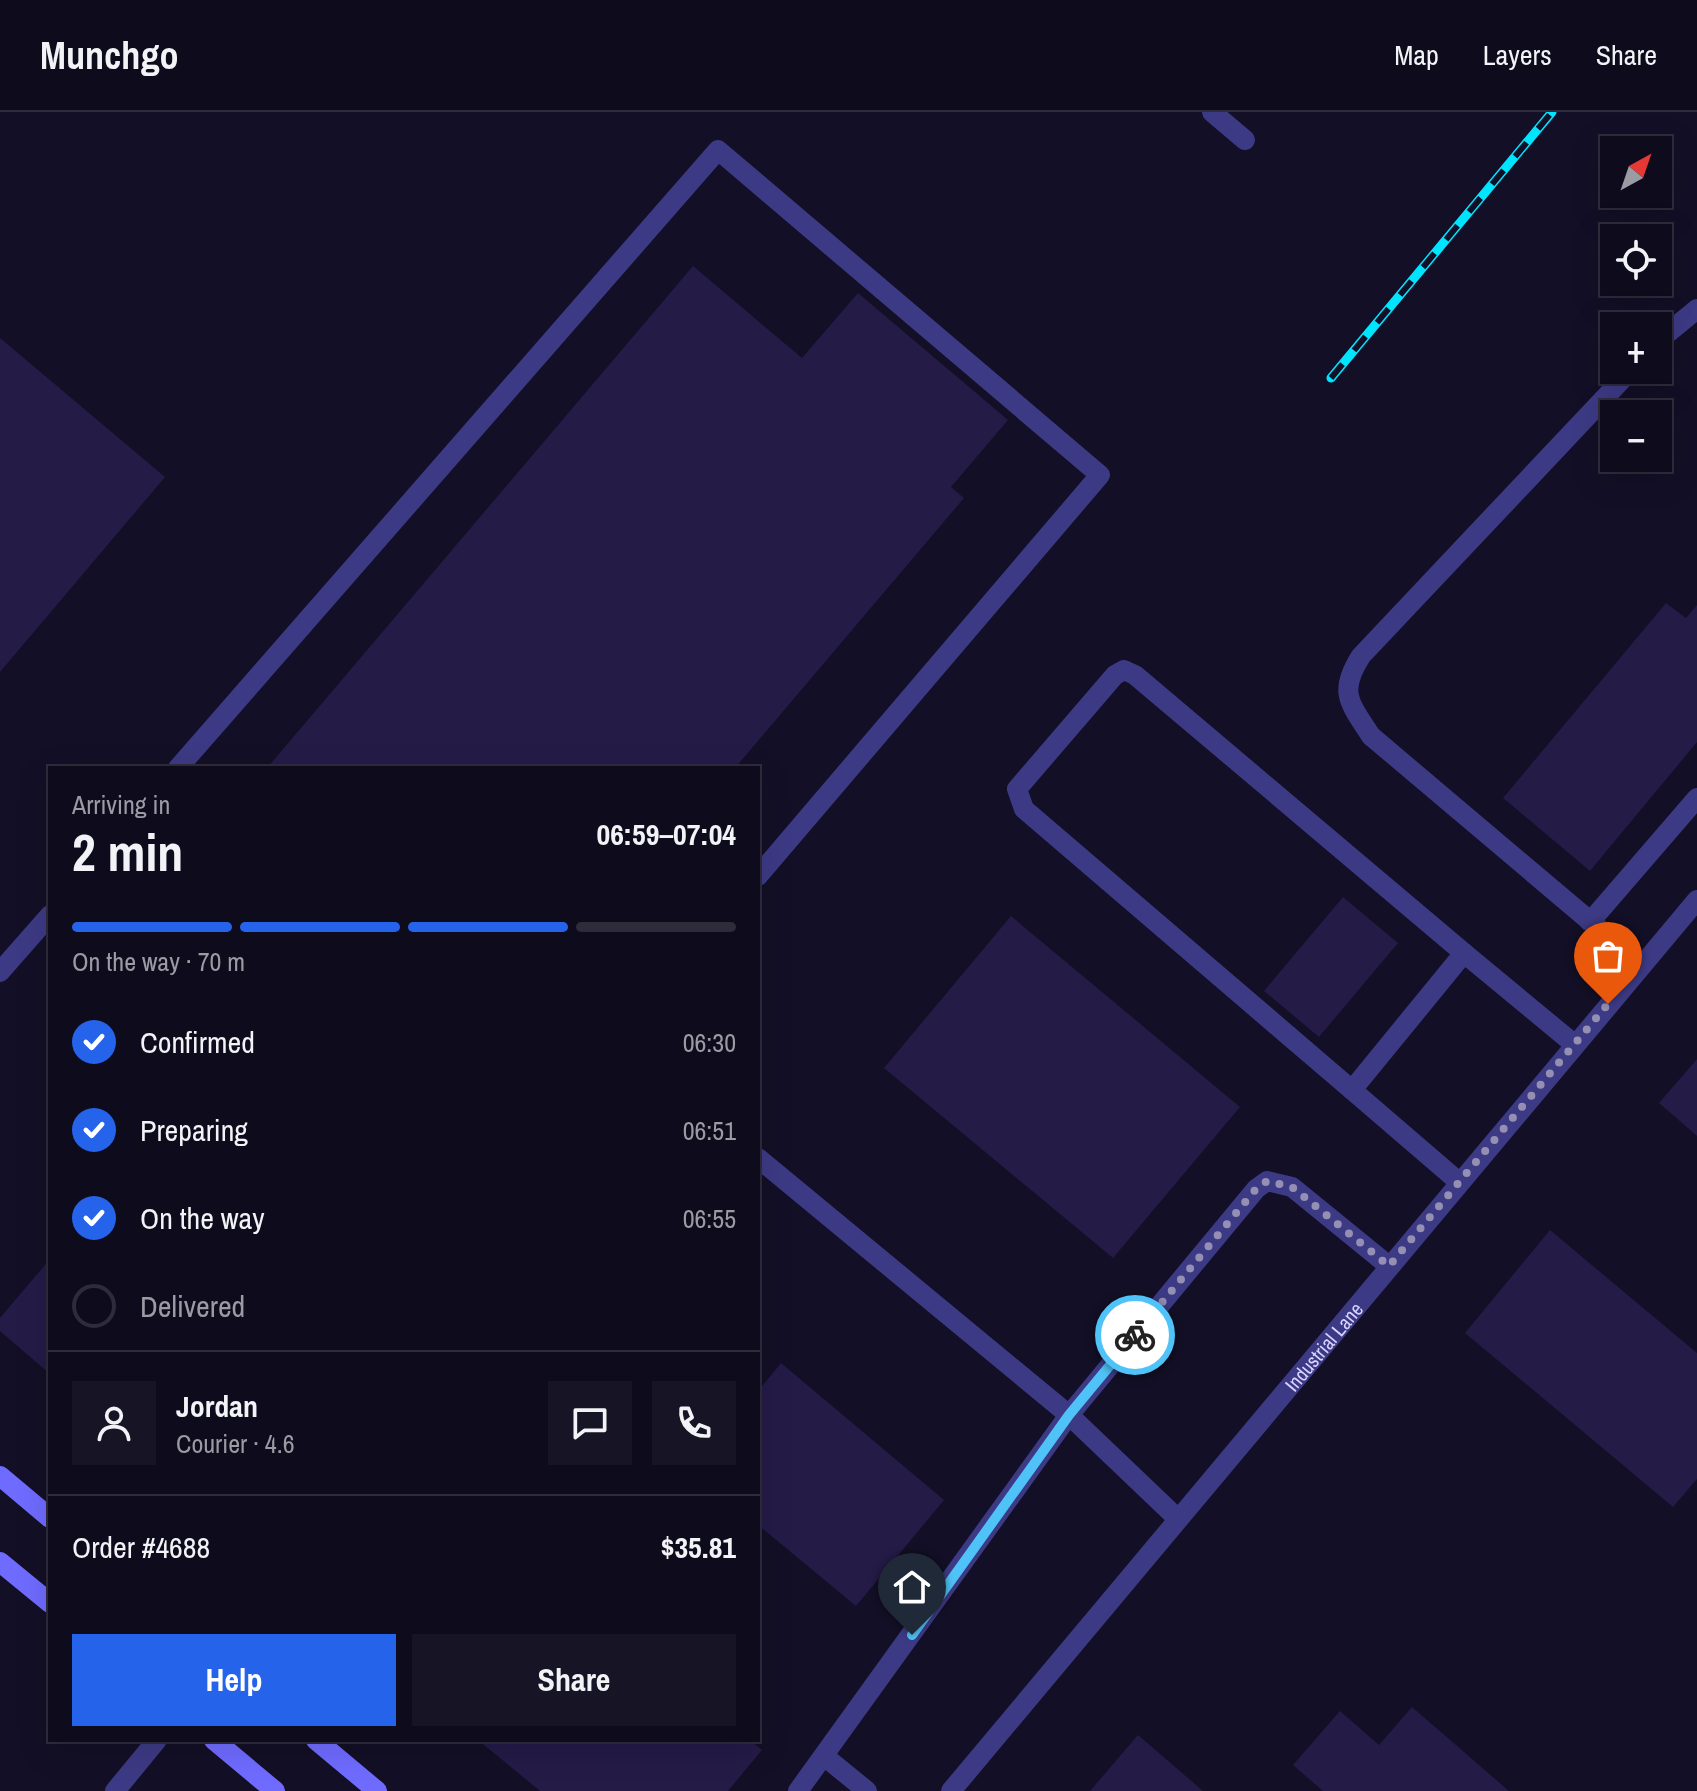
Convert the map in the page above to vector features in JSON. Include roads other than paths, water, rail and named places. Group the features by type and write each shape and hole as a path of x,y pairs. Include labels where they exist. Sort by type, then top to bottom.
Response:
{"main road":[{"path":"0,1476 48,1516"},
{"path":"0,1562 48,1601"},
{"path":"216,1742 275,1791"},
{"path":"318,1742 377,1791"}],"street":[{"path":"1212,112 1245,140"},
{"path":"180,766 718,150 1100,475 760,874"},
{"path":"1672,330 1697,309"},
{"path":"1618,384 1361,656 1347,678 1351,705 1371,736 1642,965"},
{"path":"1459,1182 1024,809 1017,789 1115,675 1124,670 1135,675 1574,1044"},
{"path":"1590,922 1697,798"},
{"name":"Industrial Lane","path":"951,1791 1697,900"},
{"path":"0,972 48,917"},
{"path":"1352,1090 1464,953"},
{"path":"760,1160 1069,1415 1178,1519"},
{"path":"798,1791 1069,1415 1256,1189 1267,1181 1292,1187 1389,1266"},
{"path":"115,1791 155,1742"},
{"path":"824,1756 867,1791"}],"railway":[{"path":"1331,378 1552,112"}]}
